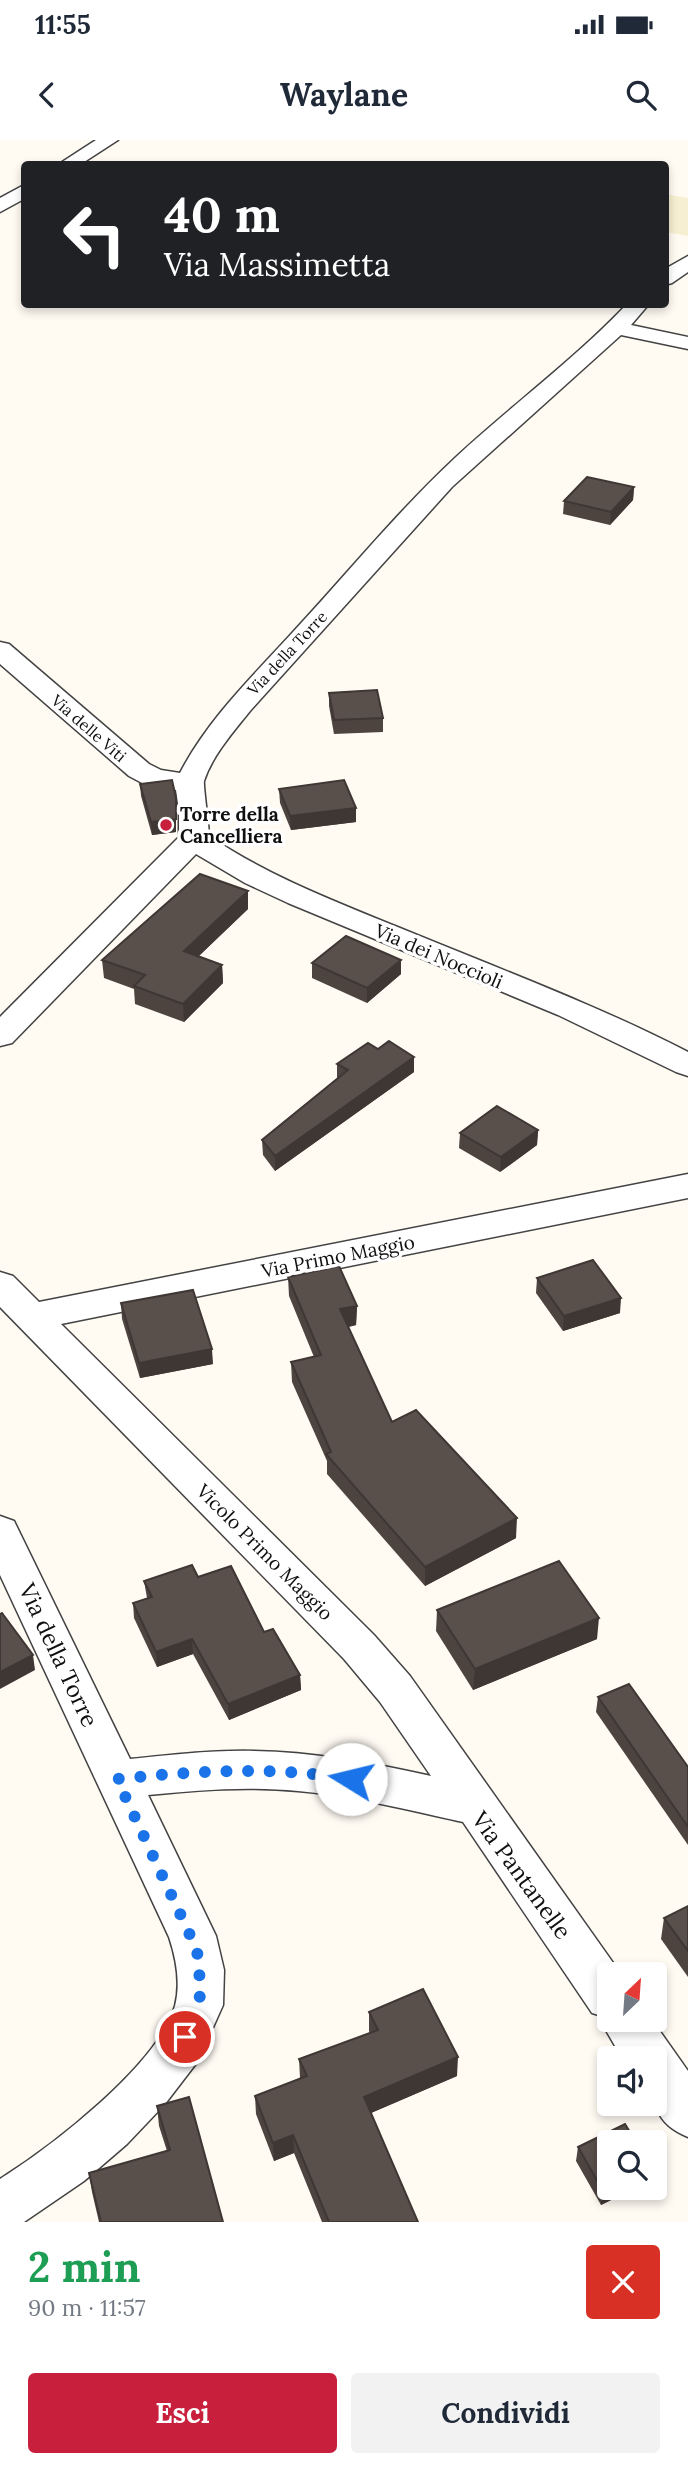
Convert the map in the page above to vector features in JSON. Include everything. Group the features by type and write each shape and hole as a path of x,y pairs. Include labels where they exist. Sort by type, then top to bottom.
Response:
{"street":[{"path":"73,161 108,140"},
{"path":"0,206 21,193"},
{"path":"669,276 688,261"},
{"name":"Via della Torre","path":"189,783 204,754 237,708 425,501 474,452 573,369 635,308"},
{"path":"617,328 688,343"},
{"name":"Via delle Viti","path":"0,650 139,770 154,778 189,783"},
{"path":"0,1036 194,839 194,810 189,783"},
{"name":"Via dei Noccioli","path":"194,839 226,862 286,891 626,1034 688,1065"},
{"name":"Via Primo Maggio","path":"31,1317 688,1186"},
{"path":"0,1285 31,1317"},
{"name":"Vicolo Primo Maggio","path":"31,1317 359,1647 395,1689 477,1806"},
{"name":"Via della Torre","path":"0,1532 192,1936 200,1963 201,1992 193,2022 175,2053 114,2121 77,2155 0,2208"},
{"name":"Via Pantanelle","path":"117,1779 204,1770 272,1770 369,1783 477,1806 597,1980"},
{"path":"667,2083 688,2113"}],"shaded area":[{"path":"669,195 688,198 688,236 669,233"}],"building":[{"path":"587,477 634,487 611,512 564,501"},
{"path":"377,690 383,718 334,720 329,693"},
{"path":"172,780 176,798 176,819 151,822 140,784"},
{"path":"344,780 356,808 290,816 279,789"},
{"path":"200,874 248,891 184,951 222,965 183,1004 134,986 145,975 102,960"},
{"path":"346,936 401,960 367,988 312,963"},
{"path":"389,1041 414,1057 275,1156 262,1140 348,1070 337,1064 368,1043 378,1049"},
{"path":"497,1106 538,1130 501,1157 460,1133"},
{"path":"593,1260 621,1298 564,1316 537,1278"},
{"path":"339,1266 357,1306 340,1309 392,1422 416,1410 517,1518 425,1567 326,1454 331,1452 291,1362 321,1355 288,1277"},
{"path":"193,1290 212,1349 139,1363 121,1303"},
{"path":"559,1561 599,1618 475,1669 437,1610"},
{"path":"192,1565 198,1577 231,1566 264,1632 273,1629 300,1675 228,1704 192,1639 156,1652 133,1603 152,1597 144,1581"},
{"path":"2,1613 33,1655 0,1672 0,1614"},
{"path":"629,1684 688,1767 688,1827 598,1697"},
{"path":"688,1906 688,1951 664,1918"},
{"path":"423,1989 458,2057 364,2097 418,2222 329,2222 293,2135 273,2143 255,2096 307,2076 299,2059 378,2030 369,2012"},
{"path":"189,2097 223,2222 101,2222 89,2173 170,2150 157,2106"},
{"path":"625,2124 629,2130 613,2130"},
{"path":"597,2138 597,2180 578,2147"}],"place":[{"name":"Torre della Cancelliera","path":"166,825"}],"route":[{"path":"185,2037 193,2022 201,1992 197,1950 117,1779 204,1770 245,1769 303,1772 351,1779"}]}
